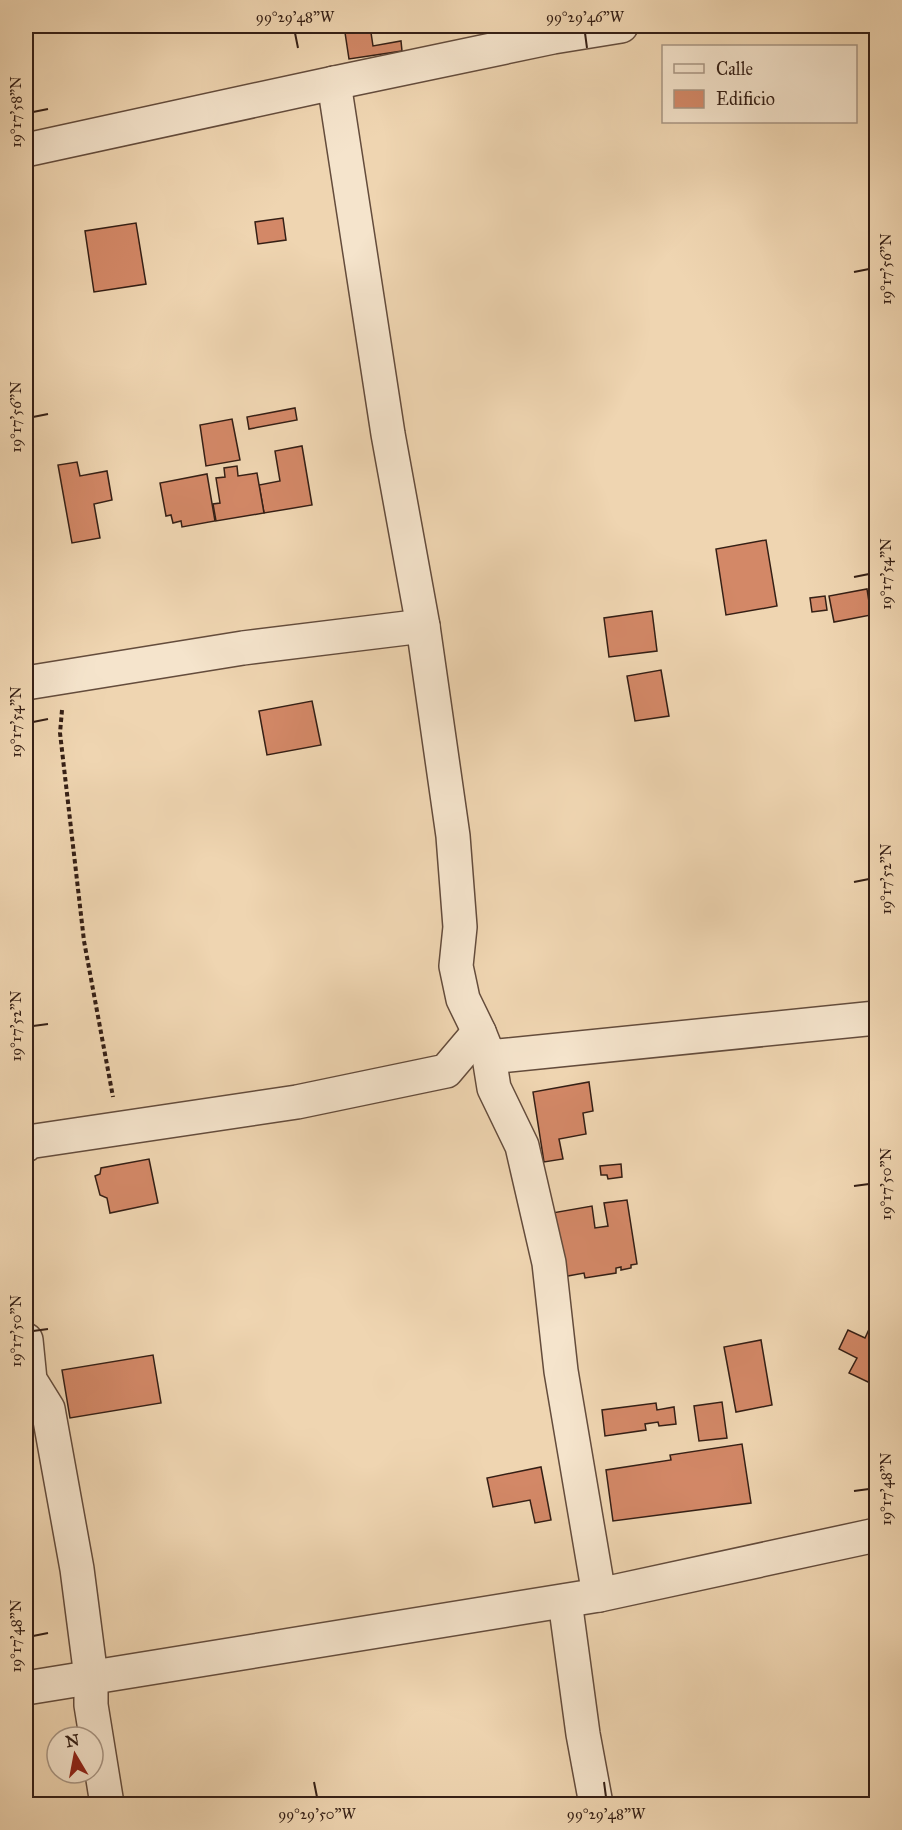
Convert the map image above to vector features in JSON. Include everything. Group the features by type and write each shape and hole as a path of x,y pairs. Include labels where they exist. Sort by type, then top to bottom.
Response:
{"street":[{"path":"26,150 553,37 621,26"},
{"path":"334,83 388,434 423,626 453,836 460,927 456,966 463,999 484,1044 494,1088 522,1146 549,1263 561,1371 599,1595"},
{"path":"26,683 243,648 423,626"},
{"path":"26,1145 28,1142 119,1127 297,1102 446,1071 484,1044 876,1018"},
{"path":"26,1340 30,1380 48,1409 77,1569 91,1677 91,1705 107,1804"},
{"path":"26,1688 599,1595 876,1535"},
{"path":"565,1601 583,1734 596,1804"}],"path":[{"path":"65,677 60,734 82,918 93,996 119,1127"}],"building":[{"path":"344,26 370,26 373,46 401,41 402,51 349,59"},
{"path":"283,218 286,240 258,244 255,222"},
{"path":"136,223 146,284 94,292 85,231"},
{"path":"295,408 297,420 249,429 247,417"},
{"path":"232,419 240,460 206,466 200,425"},
{"path":"302,446 312,505 264,513 259,485 280,481 275,451"},
{"path":"77,462 80,476 107,471 112,500 94,504 100,538 72,543 58,465"},
{"path":"237,466 238,476 257,473 264,513 216,521 213,504 220,503 216,478 225,477 224,468"},
{"path":"207,474 215,521 182,527 181,521 173,523 171,515 166,516 160,483"},
{"path":"766,540 777,606 726,615 716,549"},
{"path":"867,589 871,615 834,622 829,596"},
{"path":"825,596 827,610 812,612 810,598"},
{"path":"652,611 657,651 609,657 604,618"},
{"path":"661,670 669,716 635,721 627,676"},
{"path":"312,701 321,745 267,755 259,711"},
{"path":"589,1082 593,1111 583,1113 586,1134 559,1139 563,1159 544,1162 533,1092"},
{"path":"149,1159 158,1203 110,1213 107,1198 100,1195 95,1176 100,1174 101,1168"},
{"path":"621,1164 622,1177 608,1179 607,1175 601,1175 600,1166"},
{"path":"627,1200 637,1264 621,1270 621,1267 616,1268 616,1273 585,1278 584,1273 562,1277 552,1213 592,1206 595,1228 608,1226 604,1203"},
{"path":"876,1314 876,1368 868,1382 849,1373 857,1358 839,1349 848,1330 865,1338"},
{"path":"761,1340 772,1405 736,1412 724,1347"},
{"path":"153,1355 161,1403 70,1418 62,1370"},
{"path":"722,1402 727,1438 699,1441 694,1406"},
{"path":"656,1403 657,1410 674,1407 676,1424 659,1426 658,1422 645,1424 646,1430 605,1436 602,1410"},
{"path":"742,1444 751,1503 613,1521 606,1470 671,1460 670,1455"},
{"path":"541,1467 551,1520 535,1523 530,1500 493,1507 487,1478"}]}
